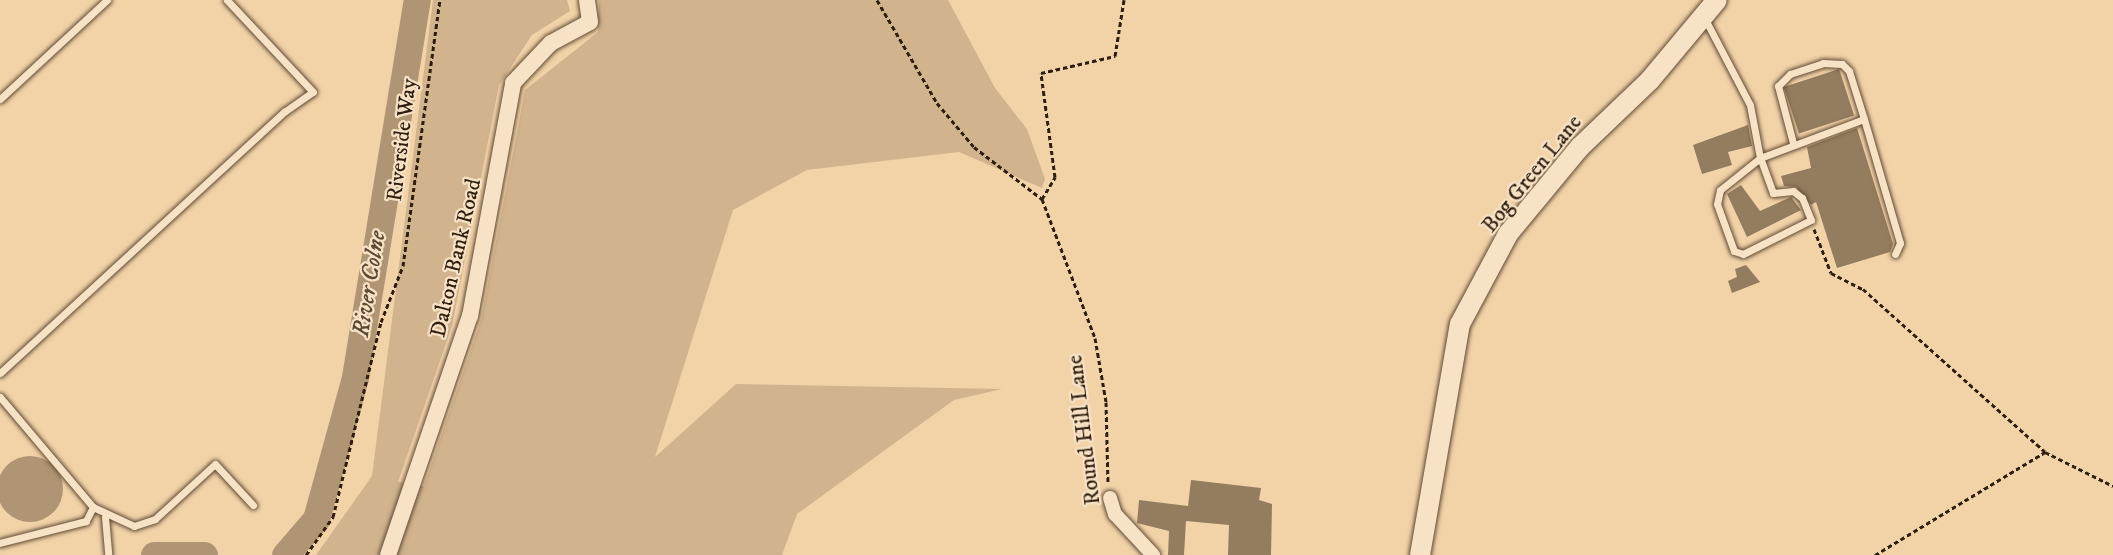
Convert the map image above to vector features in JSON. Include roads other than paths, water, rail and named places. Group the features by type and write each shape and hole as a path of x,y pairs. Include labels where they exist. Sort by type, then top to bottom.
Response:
{"main road":[{"name":"Bog Green Lane","path":"1420,555 1461,324 1508,234 1580,147 1650,80 1717,0"}],"street":[{"name":"Dalton Bank Road","path":"388,555 470,316 513,83 551,43 590,22 588,0"},
{"name":"Round Hill Lane","path":"1110,498 1115,514 1153,555"}],"lane":[{"path":"0,99 107,0"},
{"path":"0,373 284,112 313,92 227,0"},
{"path":"1704,16 1750,105 1760,158 1773,194 1793,191 1802,198 1811,220 1743,254 1734,251 1717,204 1720,190 1760,158 1793,143 1864,119"},
{"path":"1793,143 1778,86 1790,74 1823,63 1842,64 1850,71 1900,243 1895,254"},
{"path":"0,397 93,507 105,517 134,526 155,519 215,464 253,505"},
{"path":"0,543 86,521 93,507"},
{"path":"105,517 108,555"}],"waterway":[{"name":"River Colne","path":"285,555 316,519 355,377 417,0"},
{"name":"River Colne","path":"154,555 204,555"}]}
